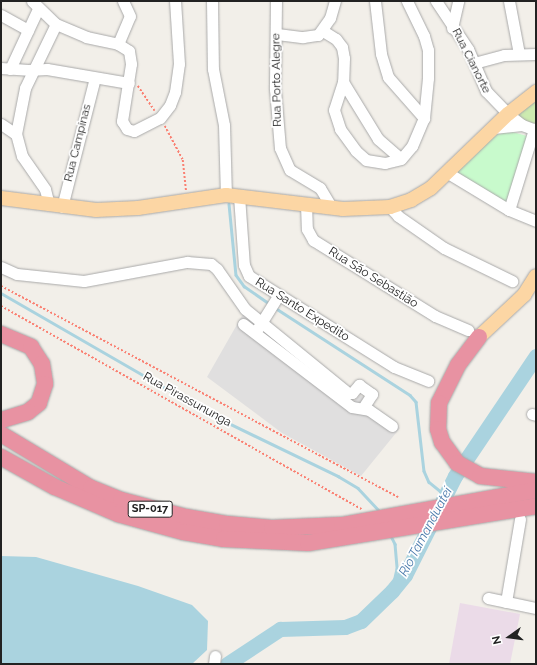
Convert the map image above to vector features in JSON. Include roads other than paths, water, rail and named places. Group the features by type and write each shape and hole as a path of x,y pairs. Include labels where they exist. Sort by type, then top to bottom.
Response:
{"highway":[{"path":"1,334 31,347 42,364 45,384 40,403 28,412 1,420"},
{"path":"474,334 444,388 437,416 438,429 448,454 457,464 480,476 536,482"},
{"name":"SP-017","path":"1,434 91,488 152,509 227,524 272,528 316,527 367,521 536,490"},
{"name":"SP-017","path":"1,457 55,487 118,514 148,523 224,539 308,543 536,506"}],"main road":[{"path":"1,198 55,206 108,210 233,195 332,208 368,210 390,207 420,195 448,173 508,114 536,92"},
{"path":"474,334 524,295 536,276"}],"street":[{"path":"118,44 130,16 123,1"},
{"path":"130,79 95,78 47,69 34,70 6,68 28,30 35,5 56,24 86,37 124,46 131,57 130,79 123,113 124,126 134,131 160,118 170,105 178,79 175,1"},
{"name":"Rua Santo Expedito","path":"212,1 213,69 224,125 245,270 274,302 394,367 428,381"},
{"name":"Rua Porto Alegre","path":"276,1 277,34 275,89 280,148 290,170 320,188 332,208"},
{"path":"277,34 312,37 323,31 335,1"},
{"path":"375,1 381,54 388,77 424,118"},
{"path":"323,31 342,47 345,70 343,82 334,110 336,120 356,151 374,162 385,163 401,158 412,146 424,118 428,78 428,50 407,1"},
{"path":"436,1 452,28"},
{"name":"Rua Cianorte","path":"458,1 452,28 474,63 486,91 508,114 522,125"},
{"path":"509,1 519,54"},
{"path":"1,15 28,30"},
{"path":"55,206 22,156 16,134 25,88 56,24"},
{"path":"474,63 494,56 536,54"},
{"name":"Rua Campinas","path":"55,206 95,78"},
{"path":"343,82 378,139 401,158"},
{"path":"1,124 16,134"},
{"path":"494,128 522,125 535,130 509,210"},
{"path":"448,173 509,210 536,221"},
{"name":"Rua São Sebastião","path":"306,204 307,230 313,240 435,316 474,334"},
{"path":"390,207 398,216 444,248 512,281"},
{"path":"1,267 17,274 84,281 187,262 211,264 217,269 258,327 352,407 363,408 376,414 392,426"},
{"path":"258,327 274,302"},
{"path":"244,324 258,327 348,393 352,394 359,385 372,394 363,408"},
{"path":"506,602 520,520"},
{"path":"488,598 536,608"}],"water":[{"path":"1,556 36,557 138,586 192,605 208,621 207,650 192,664 1,664"}],"waterway":[{"path":"229,204 236,275 244,286 270,304"},
{"path":"1,293 216,417 338,476 358,488 381,513"},
{"path":"274,307 410,395 416,402 424,471 429,482 445,495"},
{"name":"Rio Tamanduateí","path":"227,664 280,629 345,627 361,621 392,591 405,575 455,476 536,356"},
{"path":"391,536 395,544 397,569 392,591"}]}
